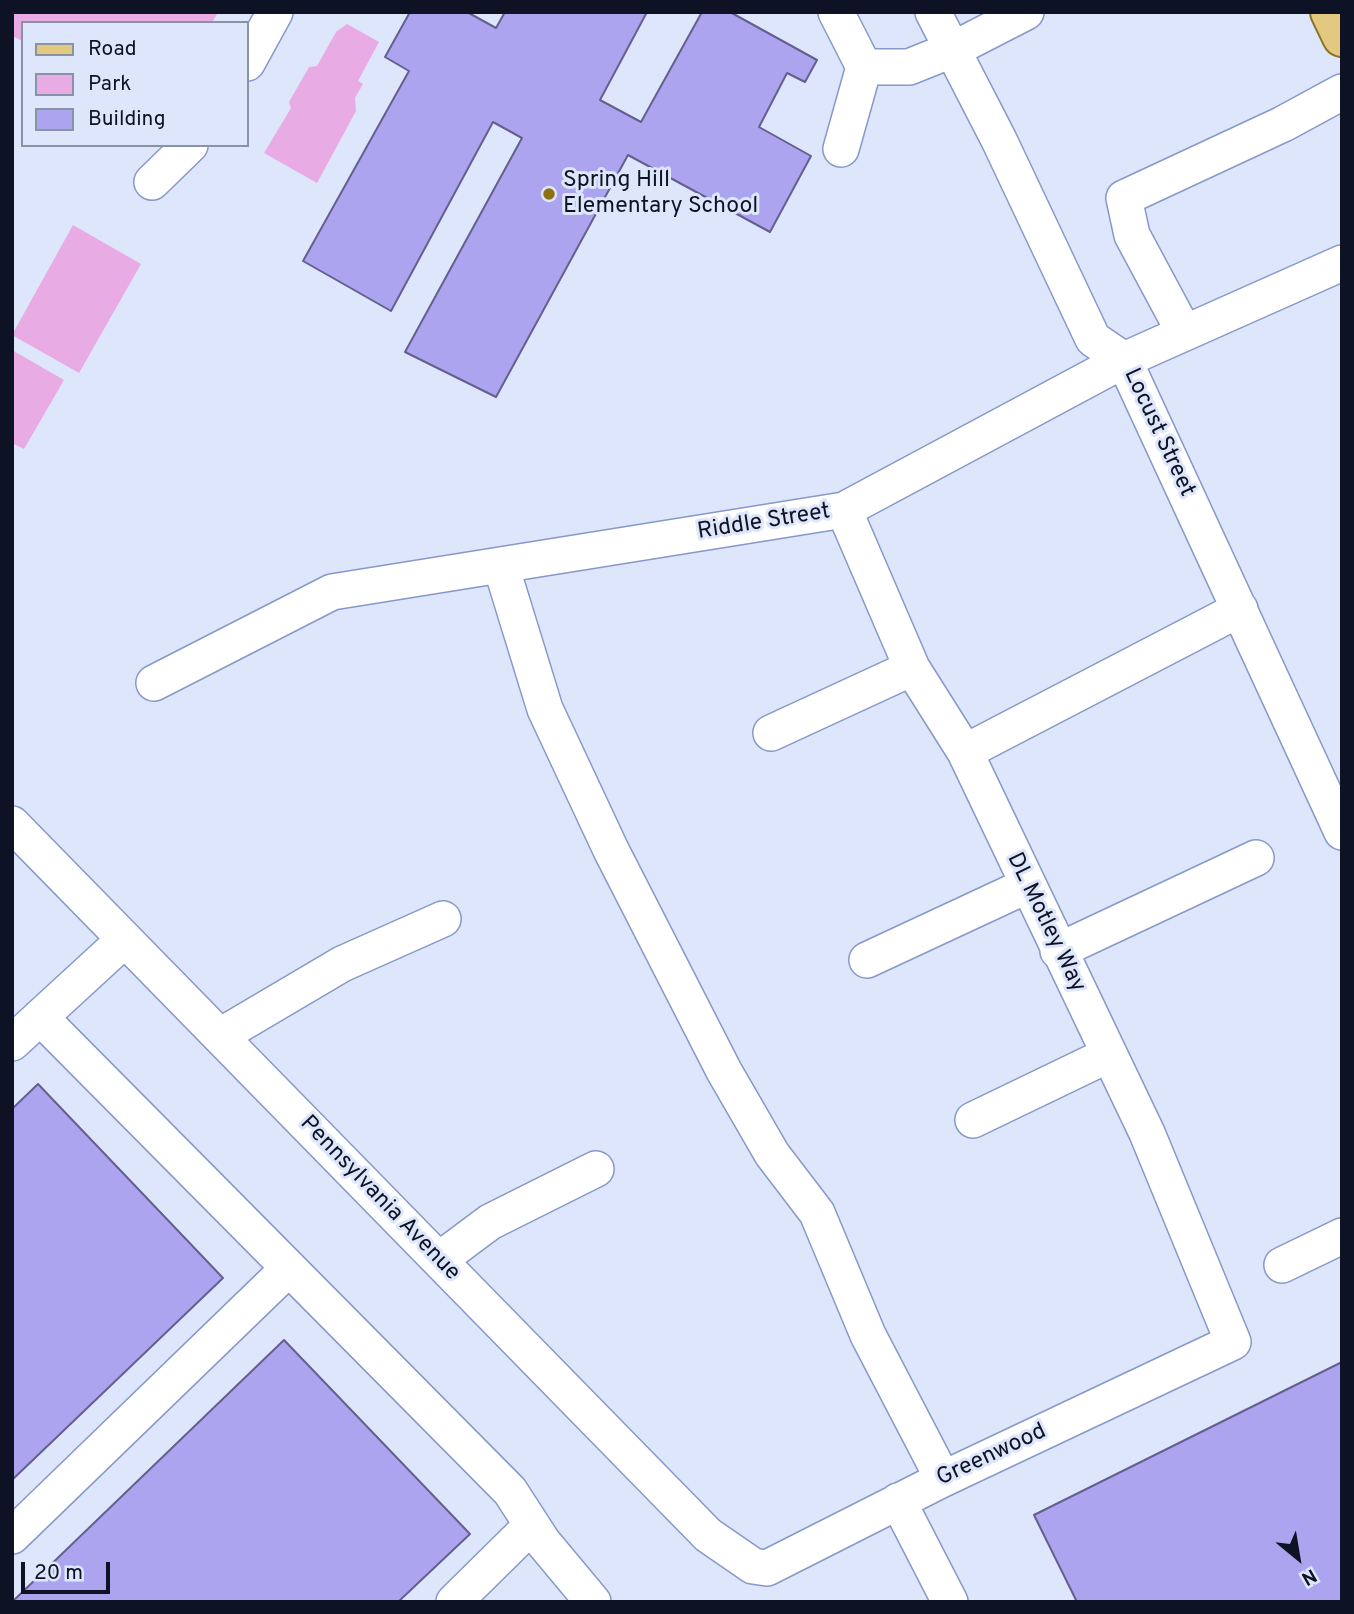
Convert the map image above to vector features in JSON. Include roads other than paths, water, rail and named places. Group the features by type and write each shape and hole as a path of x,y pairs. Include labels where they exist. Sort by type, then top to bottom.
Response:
{"main road":[{"path":"1330,12 1342,37"}],"street":[{"path":"248,61 275,12"},
{"path":"836,12 864,67 841,149"},
{"name":"Locust Street","path":"933,12 954,49 1093,339 1124,360 1342,832"},
{"path":"864,67 909,66 954,49 1027,12"},
{"path":"1184,332 1132,235 1124,198 1283,124 1342,92"},
{"path":"152,182 188,147"},
{"name":"Riddle Street","path":"154,683 332,592 844,510 1124,360 1342,263"},
{"name":"DL Motley Way","path":"844,510 912,668 965,752 1026,886 1147,1133 1233,1342"},
{"path":"501,566 545,709 611,850 724,1071 772,1154 817,1213 869,1335 943,1479"},
{"path":"965,752 1240,609"},
{"path":"771,733 912,668"},
{"name":"Pennsylvania Avenue","path":"12,824 123,941 220,1036 708,1535 753,1566"},
{"path":"1058,951 1256,858"},
{"path":"867,960 1026,886"},
{"path":"220,1036 342,964 443,919"},
{"path":"12,1043 123,941"},
{"path":"40,1017 510,1491 532,1525 593,1602"},
{"path":"973,1120 1108,1055"},
{"path":"439,1260 490,1222 596,1168"},
{"path":"1282,1265 1342,1236"},
{"path":"12,1536 289,1268"},
{"name":"Greenwood","path":"753,1566 767,1568 943,1479 1233,1342"},
{"path":"898,1502 950,1602"},
{"path":"454,1602 532,1525"}],"place":[{"name":"Spring Hill Elementary School","path":"549,194"}]}
